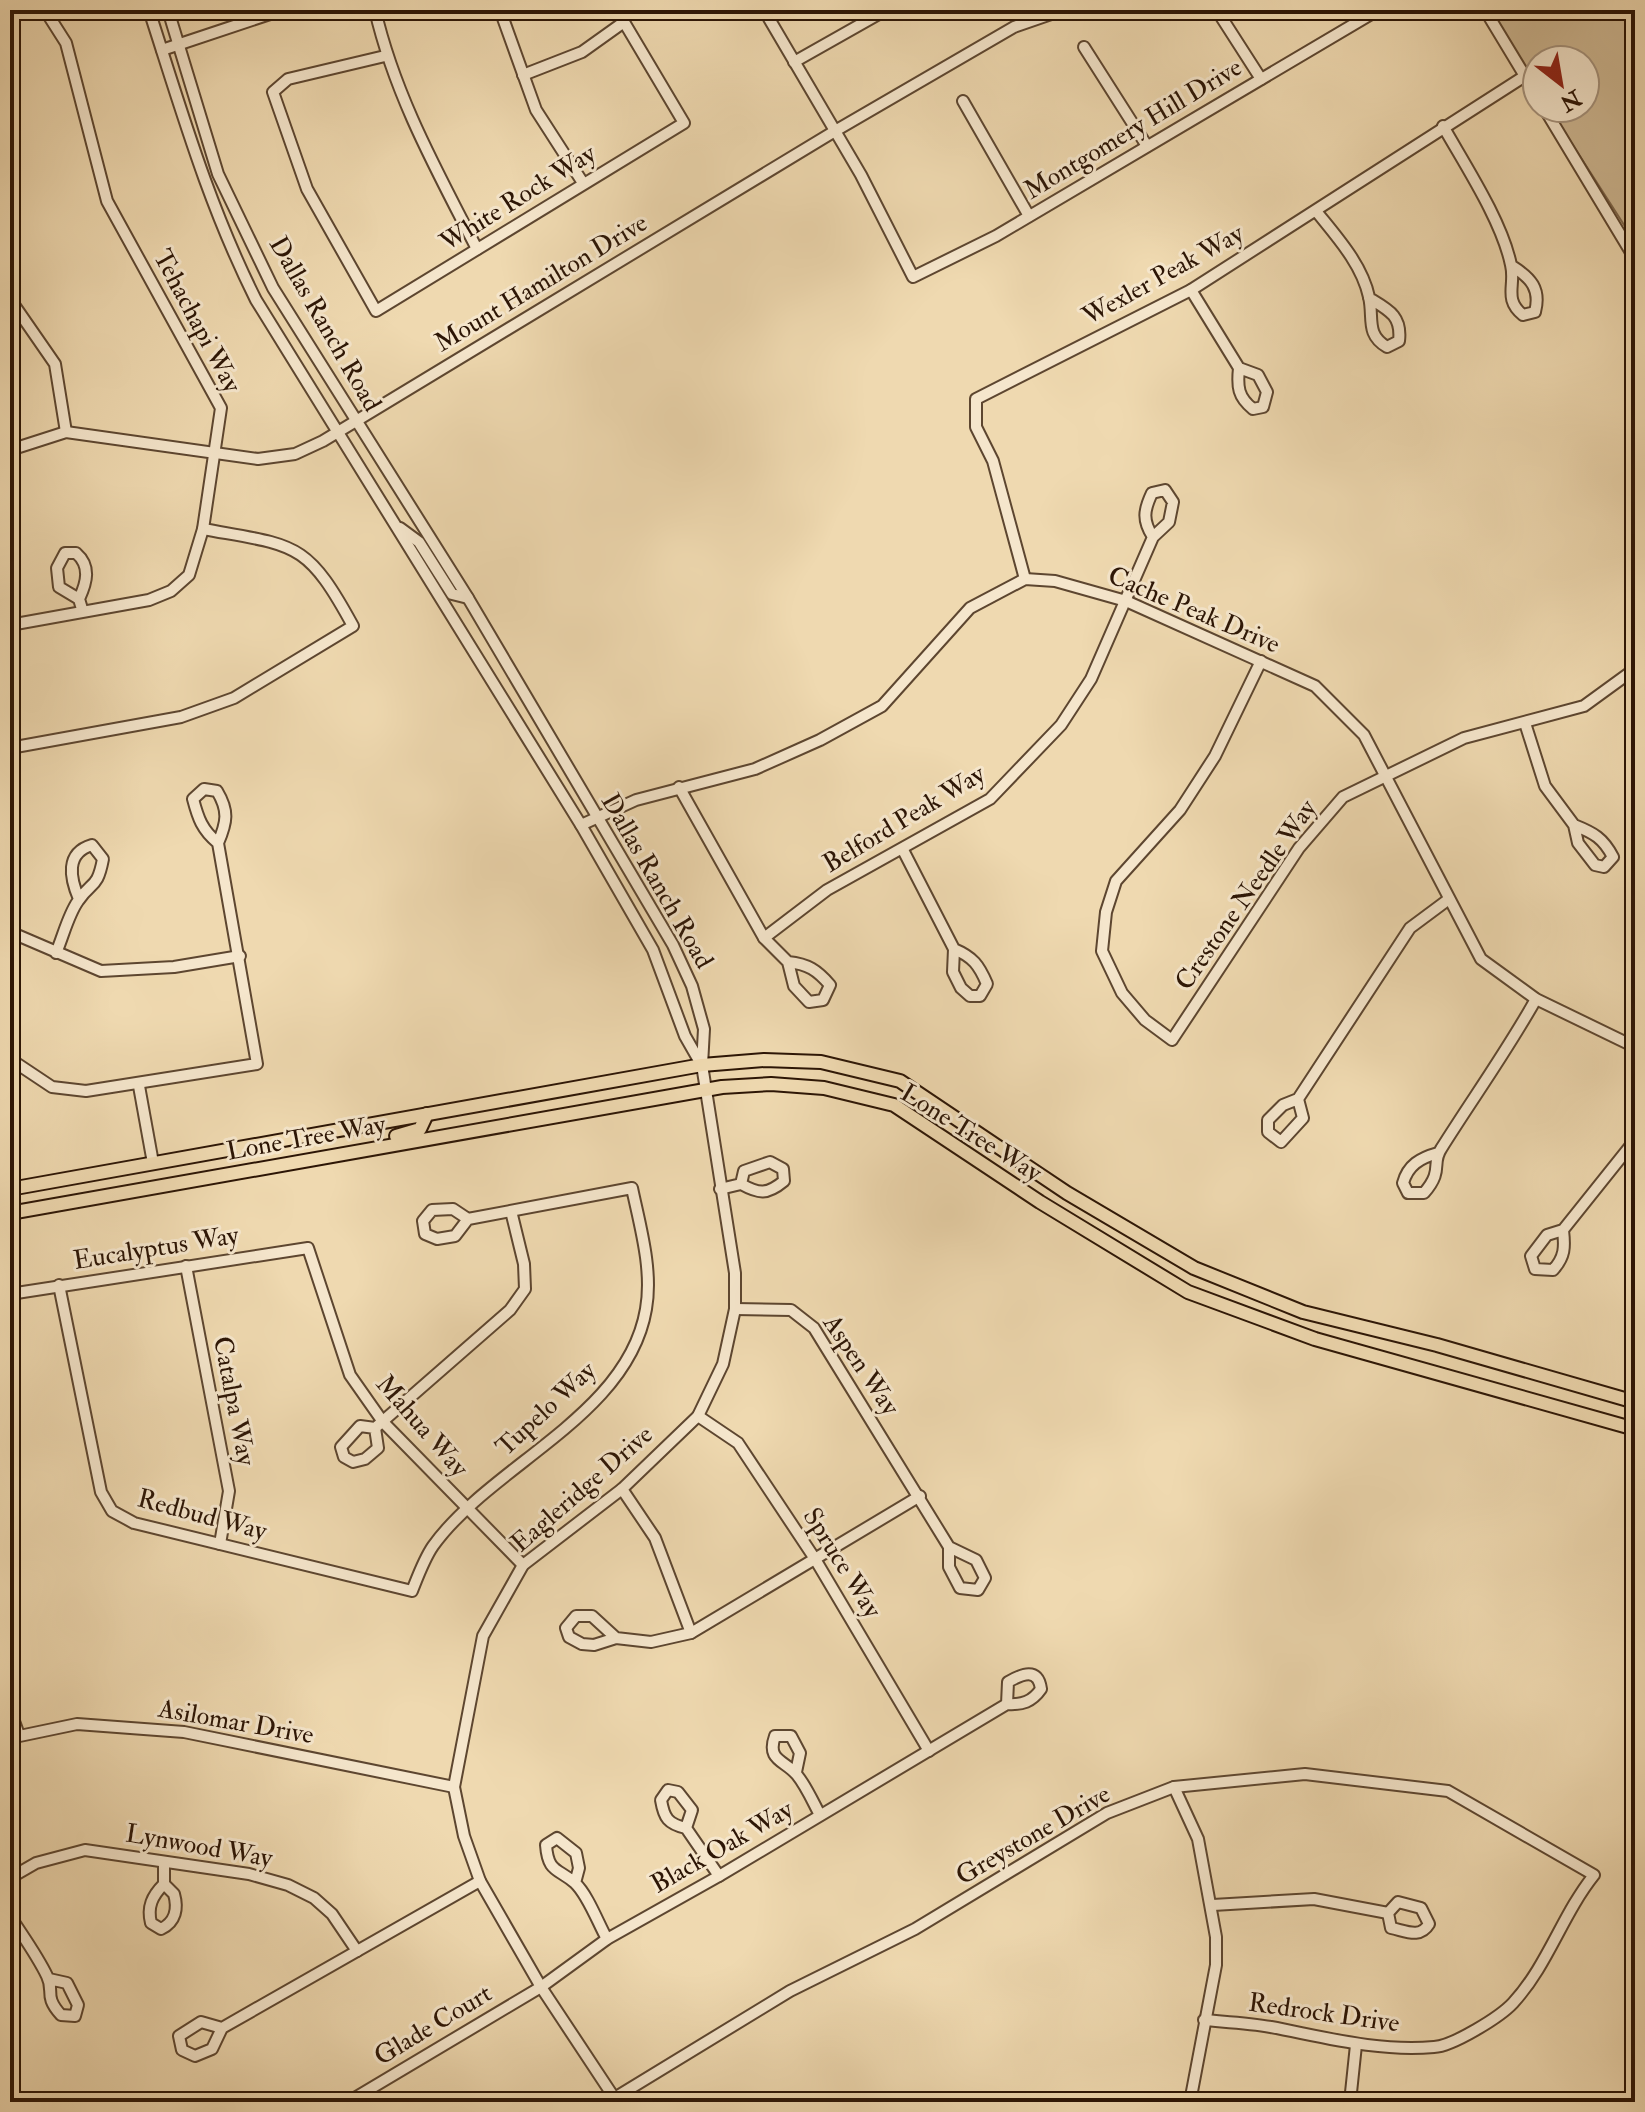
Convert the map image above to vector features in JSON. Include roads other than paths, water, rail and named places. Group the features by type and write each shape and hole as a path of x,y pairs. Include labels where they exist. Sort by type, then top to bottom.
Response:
{"main road":[{"name":"Lone Tree Way","path":"10,1189 702,1065 764,1060 821,1062 900,1081 1067,1193 1194,1268 1303,1312 1437,1345 1635,1402"},
{"name":"Lone Tree Way","path":"10,1213 706,1090 771,1084 824,1088 894,1105 1040,1202 1188,1292 1315,1339 1635,1429"},
{"path":"333,1156 346,1146 413,1133 425,1124 427,1114"}],"street":[{"name":"Tehachapi Way","path":"10,625 80,604 149,600 171,591 189,575 203,529 221,408 107,201 66,43 45,10"},
{"name":"Dallas Ranch Road","path":"149,10 190,146 226,240 256,300 340,431 581,825 653,950 685,1036 702,1065"},
{"name":"Dallas Ranch Road","path":"168,10 218,174 273,288 468,598 673,945 692,986 704,1029 702,1065"},
{"path":"162,50 282,10"},
{"path":"375,10 385,56 420,139 477,249"},
{"path":"500,10 536,110 583,183"},
{"path":"764,10 835,131"},
{"path":"794,62 886,10"},
{"name":"Mount Hamilton Drive","path":"10,450 66,432 258,459 295,454 340,431 835,131 1014,27 1063,10"},
{"path":"1485,10 1521,69"},
{"path":"1218,12 1261,79"},
{"name":"Montgomery Hill Drive","path":"835,131 913,277 1029,216 1372,12"},
{"name":"White Rock Way","path":"385,56 288,79 273,92 307,189 376,311 684,123 624,22 582,52 523,75"},
{"path":"1084,47 1147,146"},
{"name":"Wexler Peak Way","path":"1025,579 993,461 976,427 976,399 1191,290 1521,78"},
{"path":"963,101 1029,216"},
{"path":"1554,124 1635,259"},
{"path":"1443,126 1484,198 1512,266"},
{"path":"1316,211 1351,255 1369,298 1368,322 1377,341 1387,347 1399,341 1401,326 1394,314 1369,298"},
{"path":"1191,290 1239,368"},
{"path":"10,299 55,364 66,432"},
{"path":"395,524 419,542 452,594 468,598"},
{"path":"10,748 181,717 234,698 353,626 327,578 302,552 268,541 203,529"},
{"name":"Belford Peak Way","path":"764,938 827,890 990,799 1061,725 1091,679 1153,537"},
{"path":"581,825 679,787 755,769 882,706 970,608 1025,579"},
{"name":"Cache Peak Drive","path":"1025,579 1055,581 1126,601 1315,686 1364,735 1481,959 1536,999 1635,1047"},
{"name":"Crestone Needle Way","path":"1261,661 1215,756 1180,810 1116,881 1106,912 1102,951 1122,993 1145,1020 1172,1040 1299,848 1343,797 1464,738 1584,706 1631,678"},
{"path":"1525,723 1545,786 1574,825"},
{"path":"679,787 764,938 788,962 794,986 809,1002 823,1000 830,985 818,971 804,964 788,962"},
{"path":"10,1059 52,1087 86,1091 139,1086 257,1064 218,843 228,820 217,791 204,789 193,799 205,833 218,843"},
{"path":"56,953 79,899 95,886 101,871 103,859 92,845 82,848 71,863 71,881 79,899"},
{"path":"903,850 954,949 953,972 961,988 970,996 980,996 987,984 980,968 971,956 954,949"},
{"path":"1298,1099 1410,928 1449,899"},
{"path":"10,932 101,971 174,967 240,956"},
{"path":"1438,1153 1507,1052 1536,999"},
{"name":"Eagleridge Drive","path":"613,2101 541,1987 480,1881 464,1836 454,1787 483,1636 523,1565 622,1489 698,1416 723,1364 735,1309 735,1273 702,1065"},
{"path":"139,1086 153,1163"},
{"path":"1563,1230 1635,1140"},
{"path":"720,1189 741,1184"},
{"name":"Tupelo Way","path":"467,1511 604,1393 633,1350 647,1308 645,1248 632,1188 511,1211"},
{"path":"379,1425 510,1310 525,1289 524,1264 511,1211 468,1219"},
{"name":"Mahua Way","path":"308,1248 350,1375 379,1425 523,1565"},
{"name":"Eucalyptus Way","path":"10,1294 308,1248"},
{"name":"Catalpa Way","path":"186,1266 229,1491 220,1544"},
{"name":"Redbud Way","path":"59,1285 101,1492 112,1511 134,1523 412,1591 432,1547 467,1511"},
{"name":"Aspen Way","path":"735,1309 791,1310 814,1328 949,1547"},
{"name":"Spruce Way","path":"698,1416 738,1443 815,1559 929,1751"},
{"path":"622,1489 655,1538 691,1633"},
{"path":"616,1638 592,1616 576,1616 566,1628 569,1637 582,1644 616,1638 651,1642 691,1633 920,1496"},
{"name":"Black Oak Way","path":"541,1987 607,1939 719,1876 1007,1704"},
{"path":"10,1710 15,1737"},
{"name":"Asilomar Drive","path":"15,1737 77,1724 184,1732 454,1787"},
{"path":"796,1772 820,1815"},
{"name":"Greystone Drive","path":"613,2101 790,1991 915,1929 1107,1813 1174,1787 1305,1774 1448,1791 1594,1875"},
{"path":"1174,1787 1198,1839 1213,1905 1216,1965 1190,2102"},
{"path":"686,1828 719,1876"},
{"name":"Lynwood Way","path":"10,1878 36,1863 85,1850 249,1874 288,1885 314,1898 332,1914 357,1951"},
{"path":"164,1863 164,1884"},
{"name":"Redrock Drive","path":"1204,2020 1267,2026 1356,2045 1437,2048 1477,2029 1511,2005 1545,1962 1582,1889 1594,1875"},
{"path":"222,2028 480,1881"},
{"path":"575,1883 607,1939"},
{"path":"1213,1905 1314,1899 1388,1913"},
{"path":"10,1916 49,1979"},
{"name":"Glade Court","path":"348,2102 541,1987"},
{"path":"1350,2102 1356,2045"}]}
